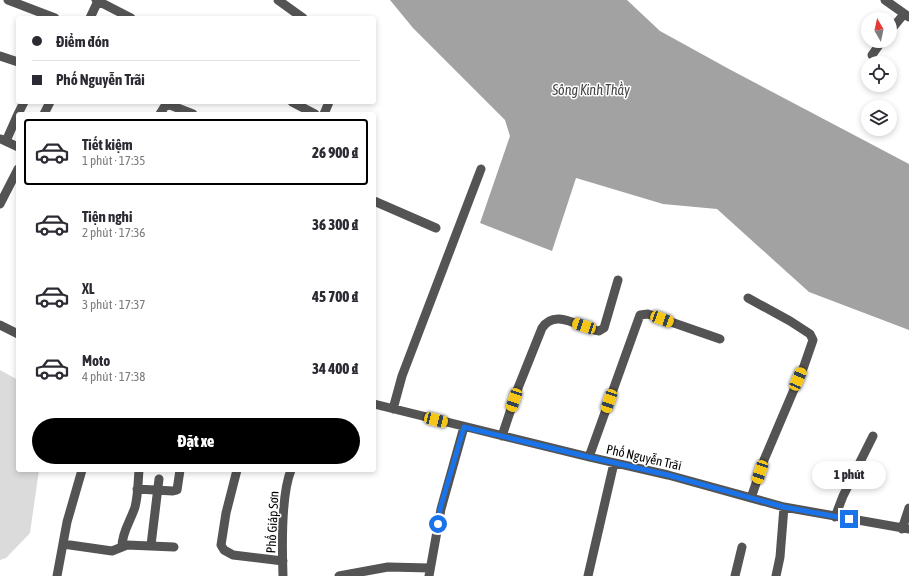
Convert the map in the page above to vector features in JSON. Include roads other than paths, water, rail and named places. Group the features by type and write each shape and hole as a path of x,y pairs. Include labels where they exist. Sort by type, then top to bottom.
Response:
{"street":[{"path":"8,0 50,16"},
{"path":"91,16 97,0 127,16"},
{"path":"278,0 300,16"},
{"path":"885,0 906,15 897,24"},
{"path":"872,54 877,48"},
{"path":"0,56 16,61"},
{"path":"161,112 165,106 170,104 188,112"},
{"path":"296,104 311,112"},
{"path":"16,117 3,140 16,146"},
{"path":"393,408 402,376 481,169"},
{"path":"0,204 16,173"},
{"path":"376,201 436,228"},
{"path":"502,436 518,388 542,328 546,322 552,319 560,318 599,330 604,328 618,280"},
{"path":"748,298 790,321 810,334 813,340 804,366 764,460 751,498"},
{"path":"589,457 640,315 648,314 720,339"},
{"path":"0,325 16,333"},
{"name":"Phố Nguyễn Trãi","path":"376,404 464,427 668,475 784,507 906,529"},
{"path":"339,576 388,567 430,572 440,509 464,427"},
{"path":"835,517 843,496 873,436"},
{"path":"588,576 614,463"},
{"path":"57,576 67,522 81,472"},
{"path":"122,546 124,532 136,505 139,472"},
{"path":"137,488 177,490 180,472"},
{"path":"236,472 226,513 221,545 224,550 233,555 283,561"},
{"name":"Phố Giáp Sơn","path":"283,576 284,515 288,479 290,472"},
{"path":"151,545 158,479"},
{"path":"776,576 780,557 784,507"},
{"path":"906,529 909,508"},
{"path":"63,544 112,551 122,546 137,544 174,547"},
{"path":"735,576 742,547"}],"water":[{"name":"Sông Kinh Thầy","path":"390,0 627,0 660,31 909,164 909,330 809,292 717,209 663,204 576,178 552,251 480,223 510,136 505,120 413,28"}]}
